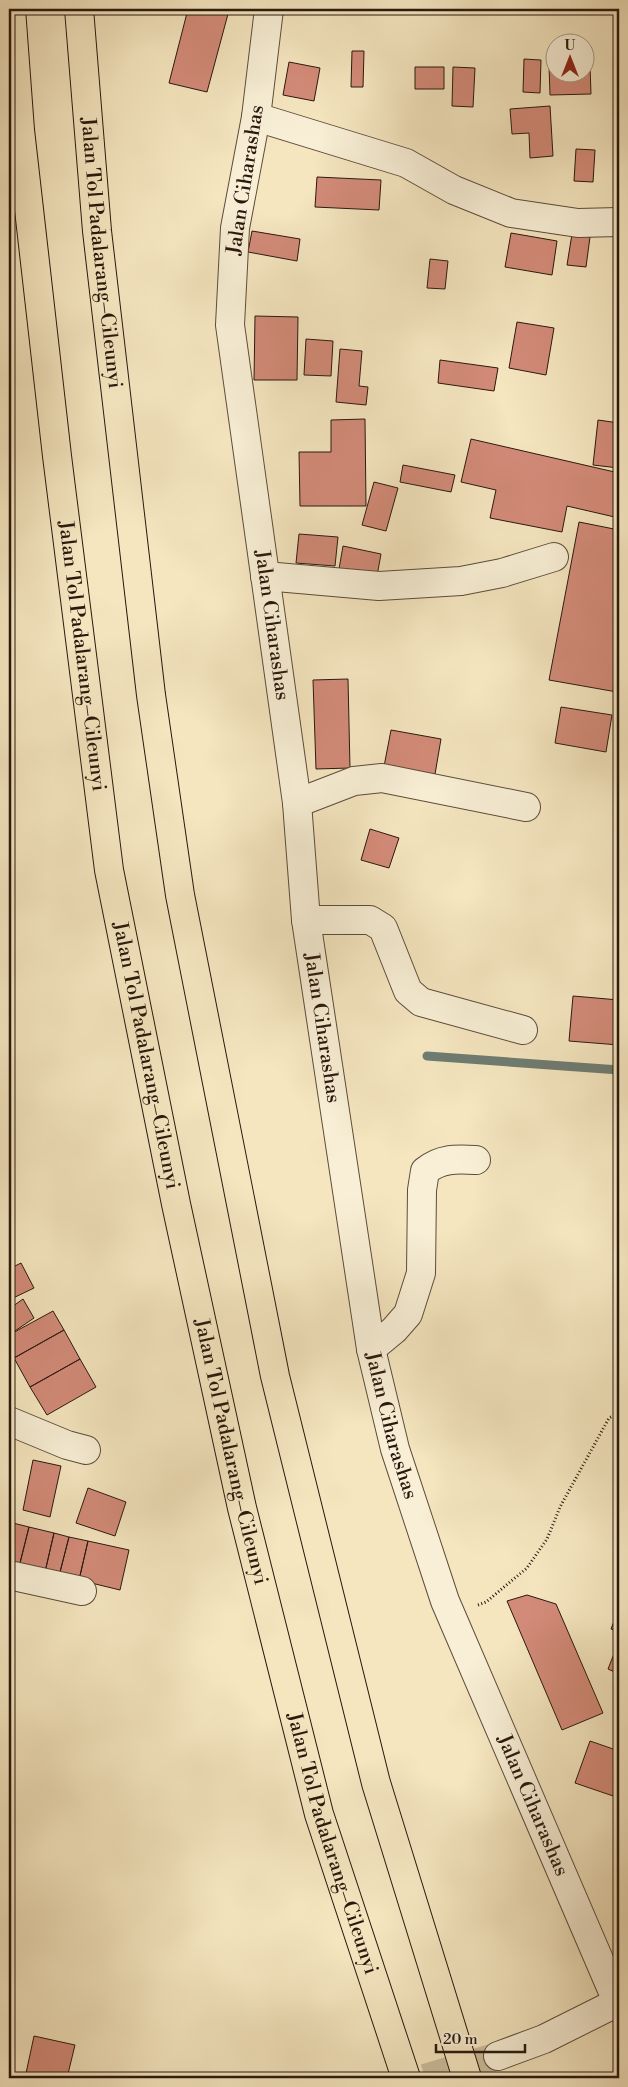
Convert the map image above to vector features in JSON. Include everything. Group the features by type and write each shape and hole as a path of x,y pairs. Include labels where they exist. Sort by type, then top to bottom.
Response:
{"highway":[{"name":"Jalan Tol Padalarang–Cileunyi","path":"11,9 20,130 53,427 109,870 176,1204 242,1508 318,1814 406,2078"},
{"name":"Jalan Tol Padalarang–Cileunyi","path":"79,13 97,231 151,696 180,895 275,1376 376,1784 467,2078"}],"street":[{"name":"Jalan Ciharashas","path":"269,9 256,118 235,228 230,324 297,803 306,920 371,1349 395,1448 451,1614 619,2004"},
{"path":"256,118 406,163 454,190 511,213 578,223 619,222"},
{"path":"265,576 378,586 461,581 502,574 554,557"},
{"path":"297,803 354,780 382,778 526,807"},
{"path":"306,920 370,920 383,928 408,991 421,1002 523,1030"},
{"path":"371,1349 394,1330 408,1314 421,1273 422,1190 425,1171 435,1163 451,1159 476,1160"},
{"path":"9,1420 45,1437 86,1450"},
{"path":"9,1574 82,1591"},
{"path":"498,2056 544,2039 619,2004"}],"path":[{"path":"451,1614 486,1602 528,1568 547,1538 560,1507 609,1418 619,1413"}],"building":[{"path":"188,9 208,9 228,14 207,92 169,83"},
{"path":"352,51 364,51 363,87 351,87"},
{"path":"524,59 541,60 540,93 523,92"},
{"path":"289,62 320,68 314,101 283,95"},
{"path":"415,67 444,67 444,89 415,89"},
{"path":"453,67 475,68 473,107 452,106"},
{"path":"550,82 591,82 591,94 550,95"},
{"path":"550,106 553,156 530,158 529,133 512,134 510,109"},
{"path":"576,149 595,150 593,182 574,181"},
{"path":"317,177 381,180 379,210 315,207"},
{"path":"252,231 300,239 297,261 248,252"},
{"path":"511,233 557,241 552,275 505,267"},
{"path":"572,234 590,237 586,267 567,265"},
{"path":"430,259 448,261 445,289 427,288"},
{"path":"255,316 298,317 297,380 254,380"},
{"path":"517,322 554,328 546,375 509,368"},
{"path":"306,339 333,341 331,376 304,375"},
{"path":"340,349 362,351 359,386 368,387 366,405 336,402"},
{"path":"440,360 498,368 494,391 438,383"},
{"path":"365,419 366,506 300,506 299,452 331,452 331,420"},
{"path":"598,420 619,423 619,468 593,465"},
{"path":"471,439 619,473 619,518 567,506 562,532 490,518 496,490 461,482"},
{"path":"403,465 455,475 451,492 400,482"},
{"path":"374,482 398,488 386,531 362,525"},
{"path":"579,522 619,530 619,681 617,692 549,680"},
{"path":"299,534 338,537 335,566 296,563"},
{"path":"343,546 381,554 377,576 339,569"},
{"path":"348,679 350,768 316,769 313,680"},
{"path":"561,707 612,715 606,752 555,743"},
{"path":"391,730 441,739 433,786 382,777"},
{"path":"370,829 399,838 389,868 361,860"},
{"path":"573,996 619,1000 619,1045 569,1041"},
{"path":"21,1263 34,1288 9,1300 9,1269"},
{"path":"23,1299 34,1318 9,1335 9,1309"},
{"path":"53,1311 64,1330 14,1358 9,1348 9,1335"},
{"path":"64,1330 80,1359 30,1387 14,1358"},
{"path":"80,1359 96,1387 47,1415 30,1387"},
{"path":"33,1460 61,1466 50,1517 23,1510"},
{"path":"88,1488 126,1502 115,1536 76,1523"},
{"path":"9,1522 29,1527 19,1567 9,1564"},
{"path":"29,1527 54,1533 45,1572 19,1567"},
{"path":"54,1533 69,1537 59,1576 45,1572"},
{"path":"69,1537 88,1541 79,1580 59,1576"},
{"path":"88,1541 129,1550 120,1590 79,1580"},
{"path":"527,1595 556,1604 603,1713 562,1730 507,1601"},
{"path":"619,1608 619,1632 611,1629"},
{"path":"619,1641 619,1674 608,1669"},
{"path":"590,1741 619,1751 619,1798 575,1783"},
{"path":"34,2036 75,2045 67,2078 25,2078"}],"waterway":[{"path":"427,1056 619,1070"}],"tunnel":[{"path":"425,2078 498,2056"}]}
